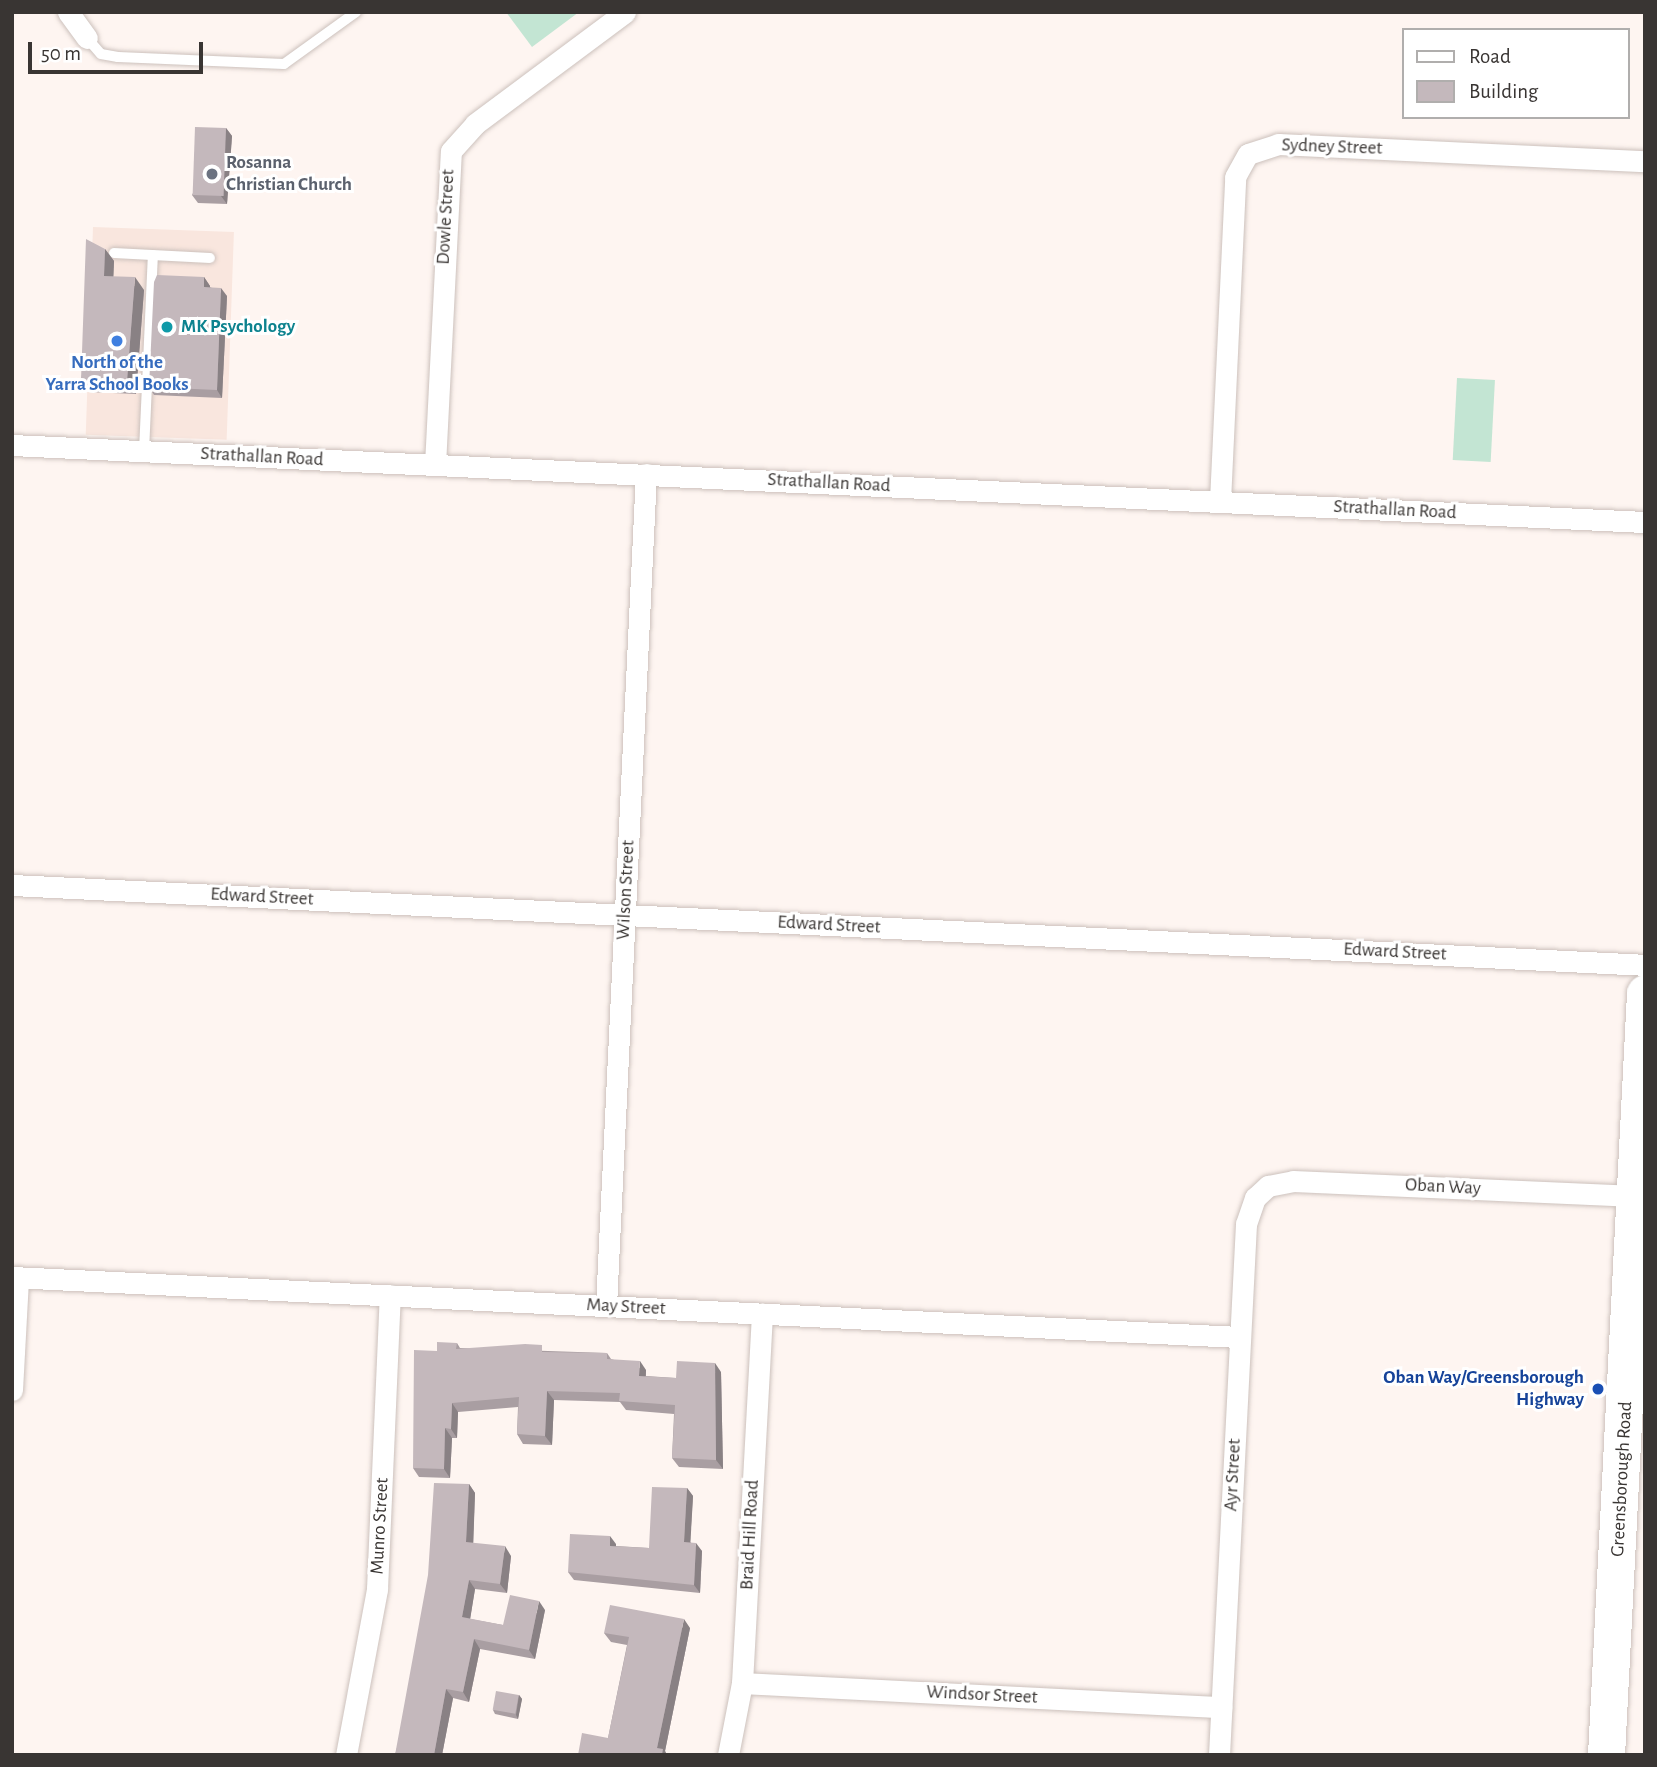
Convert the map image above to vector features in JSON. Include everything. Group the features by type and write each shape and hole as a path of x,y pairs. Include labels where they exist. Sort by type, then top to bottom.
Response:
{"highway":[{"name":"Greensborough Road","path":"1606,1755 1637,1353 1636,1196 1645,993"}],"street":[{"path":"68,12 87,38"},
{"name":"Dowle Street","path":"435,465 451,151 475,124 625,12"},
{"name":"Sydney Street","path":"1220,501 1235,177 1248,153 1278,144 1645,161"},
{"name":"Strathallan Road","path":"12,445 1645,522"},
{"name":"Wilson Street","path":"606,1306 646,474"},
{"name":"Edward Street","path":"12,885 1645,965"},
{"name":"Oban Way","path":"1255,1198 1268,1186 1293,1181 1636,1196"},
{"name":"Ayr Street","path":"1219,1755 1246,1224 1255,1198"},
{"path":"12,1391 15,1278"},
{"name":"May Street","path":"15,1278 1240,1337"},
{"name":"Munro Street","path":"346,1755 377,1589 390,1295"},
{"name":"Braid Hill Road","path":"727,1755 742,1683 762,1314"},
{"name":"Windsor Street","path":"742,1683 1221,1707"}],"lane":[{"path":"87,38 101,54 118,57 284,64 356,12"},
{"path":"114,253 211,257"},
{"path":"144,451 153,255"}],"shaded area":[{"path":"93,227 234,232 227,440 86,435"}],"green space":[{"path":"506,12 579,12 532,47"},
{"path":"1457,378 1495,380 1491,462 1453,460"}],"building":[{"name":"Rosanna Christian Church","path":"195,127 226,128 224,196 193,195"},
{"name":"North of the Yarra School Books","path":"86,239 105,249 104,276 135,277 127,381 81,380"},
{"path":"157,275 204,277 204,287 221,288 217,390 149,387 154,282"},
{"path":"437,1342 457,1343 456,1349 525,1344 542,1345 542,1352 607,1353 607,1359 640,1361 639,1376 676,1378 677,1361 715,1363 716,1460 672,1458 675,1405 619,1401 620,1393 547,1391 545,1436 517,1434 519,1397 452,1403 451,1429 445,1428 444,1469 413,1468 414,1350 437,1351"},
{"path":"434,1483 469,1484 466,1542 505,1546 500,1584 469,1580 462,1617 503,1625 510,1595 539,1601 529,1650 474,1639 463,1692 446,1689 434,1755 395,1755 428,1575"},
{"path":"652,1487 687,1488 684,1542 696,1543 694,1585 568,1572 570,1534 610,1536 610,1546 649,1548"},
{"path":"610,1605 684,1619 657,1748 663,1749 662,1755 578,1755 582,1733 608,1738 629,1637 604,1633"},
{"path":"496,1691 519,1695 515,1714 493,1710"}],"place":[{"name":"Rosanna Christian Church","path":"212,174"},
{"name":"MK Psychology","path":"167,327"},
{"name":"North of the Yarra School Books","path":"117,341"},
{"name":"Oban Way/Greensborough Highway","path":"1598,1389"}]}
